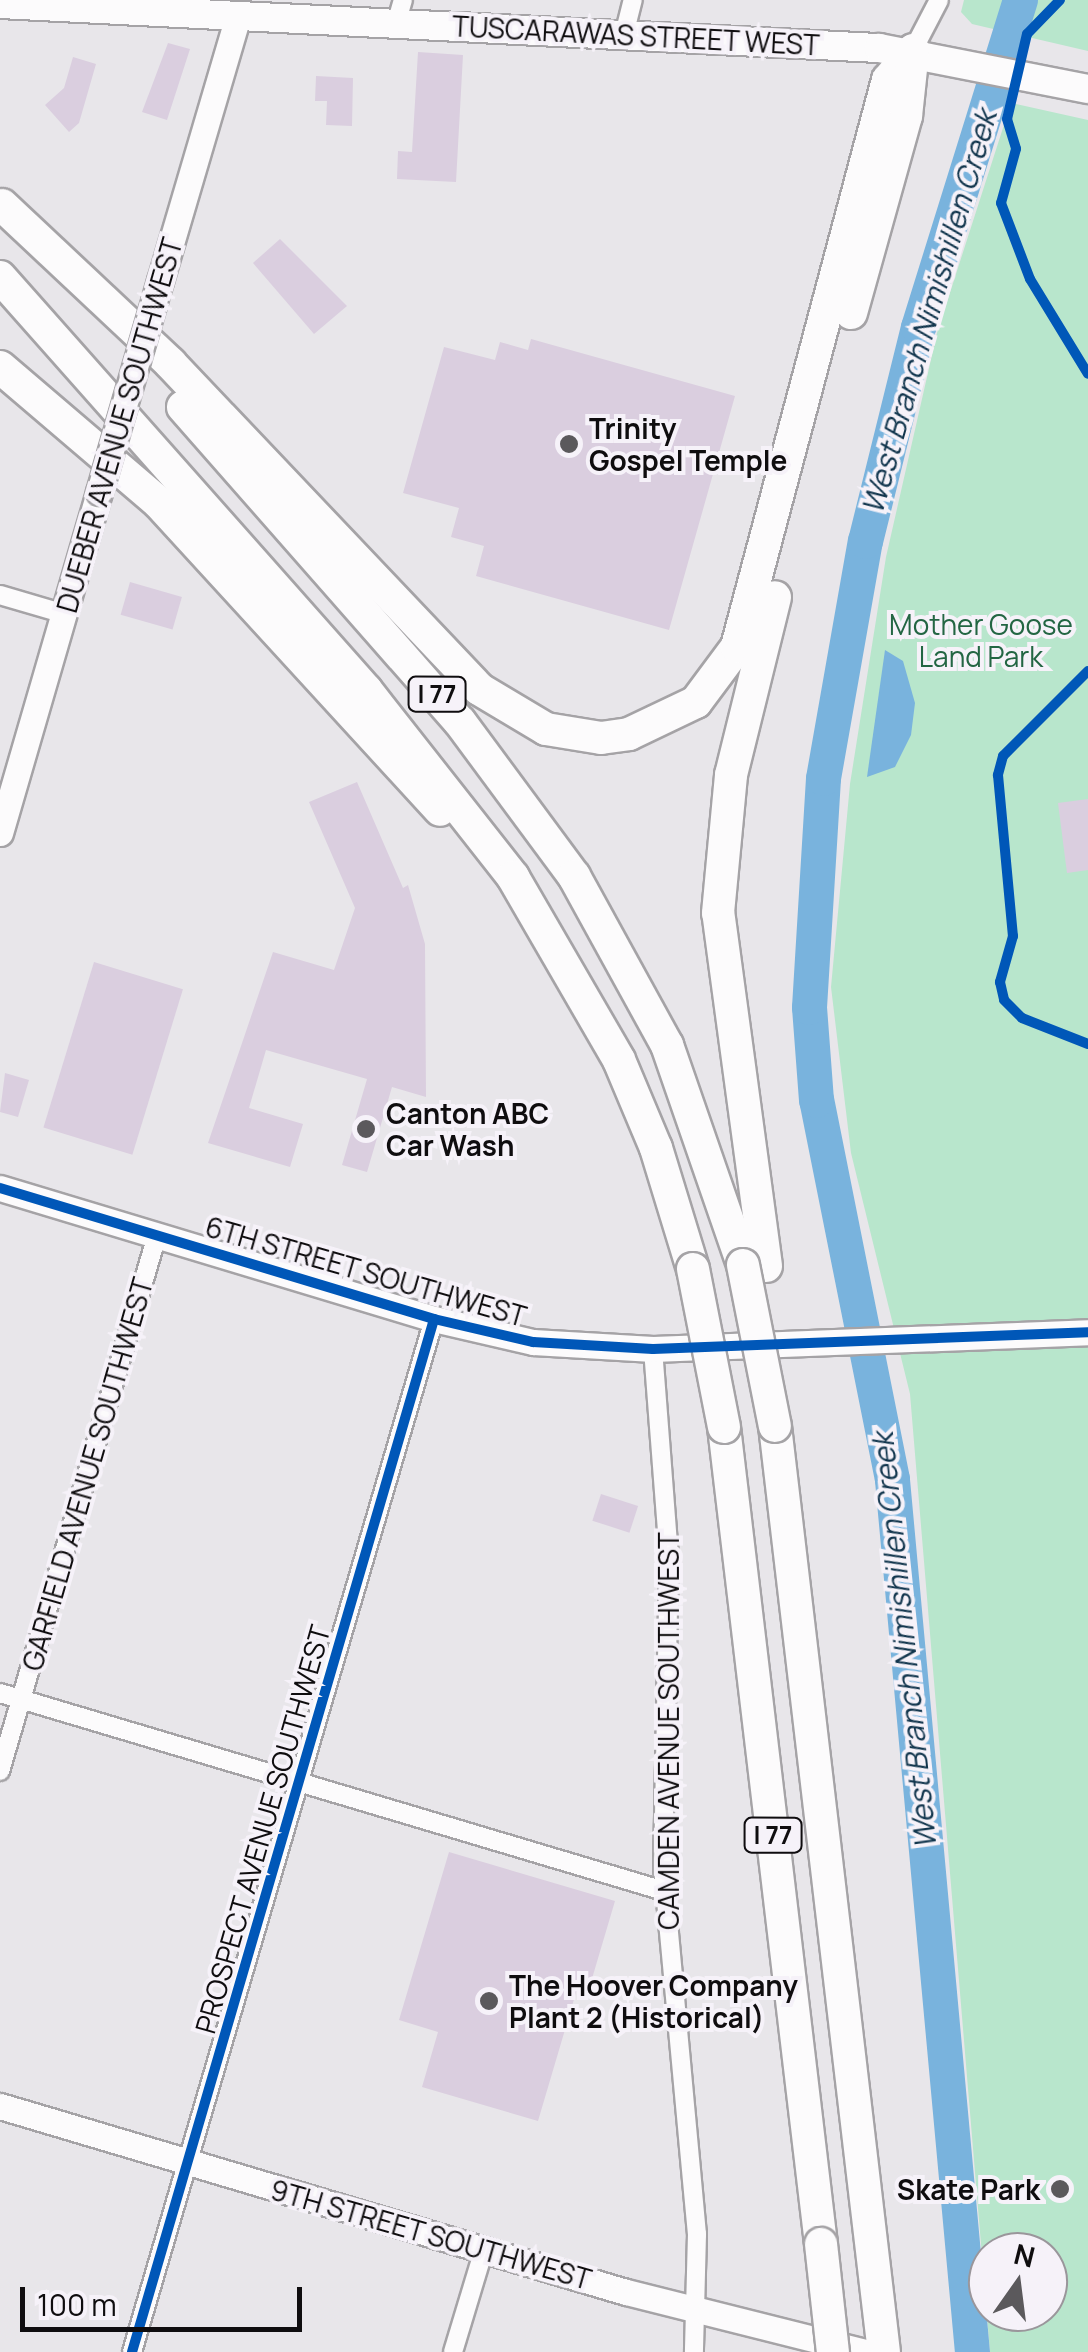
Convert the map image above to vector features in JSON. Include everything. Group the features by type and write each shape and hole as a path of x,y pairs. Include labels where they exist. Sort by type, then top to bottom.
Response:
{"highway":[{"path":"1,204 170,362 490,698 546,728 601,738 629,734 696,702 737,647 888,80 914,50"},
{"path":"754,1265 721,961 724,814 806,473 906,116 914,50"},
{"name":"I 77","path":"1,204 460,722 548,837 625,959 667,1046 754,1265 786,1426 816,1761 884,2352"},
{"name":"I 77","path":"0,277 366,690 513,877 619,1060 656,1148 693,1270 724,1427 833,2352"},
{"path":"0,368 159,503 436,807 513,877"}],"main road":[{"name":"TUSCARAWAS STREET WEST","path":"0,4 175,7 238,16 399,12 624,35 914,50 1088,89"}],"street":[{"path":"624,35 634,0"},
{"path":"914,50 939,0"},
{"name":"DUEBER AVENUE SOUTHWEST","path":"0,833 238,16"},
{"path":"0,595 64,614"},
{"name":"6TH STREET SOUTHWEST","path":"0,1188 434,1319 533,1342 653,1349 1088,1332"},
{"name":"GARFIELD AVENUE SOUTHWEST","path":"0,1771 157,1236"},
{"name":"PROSPECT AVENUE SOUTHWEST","path":"132,2352 434,1319"},
{"name":"CAMDEN AVENUE SOUTHWEST","path":"653,1349 669,1555 664,1892 696,2234 694,2352"},
{"path":"0,1693 664,1892"},
{"name":"9TH STREET SOUTHWEST","path":"0,2106 696,2311 865,2352"},
{"path":"453,2352 484,2249"}],"green space":[{"path":"964,0 1088,0 1088,51 972,24 961,12"},
{"name":"Mother Goose Land Park","path":"1011,103 1088,120 1088,2352 990,2352 988,2332 1068,2332 1068,2232 980,2232 910,1394 851,1153 831,987 850,784 886,557 937,333"}],"water":[{"path":"885,650 903,661 915,703 911,735 895,767 867,777"}],"building":[{"path":"168,43 190,49 167,120 142,112"},
{"path":"418,52 463,55 456,182 397,179 398,151 412,152"},
{"path":"73,57 96,64 79,123 69,132 45,105 64,88"},
{"path":"316,76 353,78 352,126 326,125 327,101 315,101"},
{"path":"280,239 347,306 314,334 253,263"},
{"name":"Trinity Gospel Temple","path":"531,339 735,396 669,630 476,576 484,546 451,537 459,508 403,493 444,347 495,360 500,342 528,350"},
{"path":"130,582 182,597 173,630 121,615"},
{"path":"357,782 403,888 408,885 425,944 426,1097 392,1087 367,1172 342,1165 367,1079 266,1050 249,1108 303,1124 290,1167 208,1143 273,952 334,970 355,908 309,802"},
{"path":"1088,799 1088,870 1067,873 1058,803"},
{"path":"94,962 183,989 132,1155 43,1127"},
{"path":"5,1073 29,1080 18,1117 0,1112"},
{"path":"601,1494 638,1506 629,1533 592,1521"},
{"name":"The Hoover Company Plant 2 (Historical)","path":"449,1852 615,1901 591,1982 580,1979 538,2121 422,2087 438,2032 399,2020"}],"waterway":[{"name":"West Branch Nimishillen Creek","path":"972,2352 892,1479 816,1100 809,1007 823,778 865,541 918,327 1020,0"}],"cycle path":[{"path":"1060,0 1027,34 1007,119 1016,149 1001,203 1030,279 1088,374"},
{"path":"1088,671 1003,756 998,775 1013,936 1000,982 1004,1000 1022,1018 1088,1044"},
{"path":"0,1188 434,1319 533,1342 653,1349 1088,1332"},
{"path":"132,2352 434,1319"}],"place":[{"name":"Trinity Gospel Temple","path":"569,444"},
{"name":"Canton ABC Car Wash","path":"366,1129"},
{"name":"The Hoover Company Plant 2 (Historical)","path":"489,2001"},
{"name":"Skate Park","path":"1060,2189"}]}
